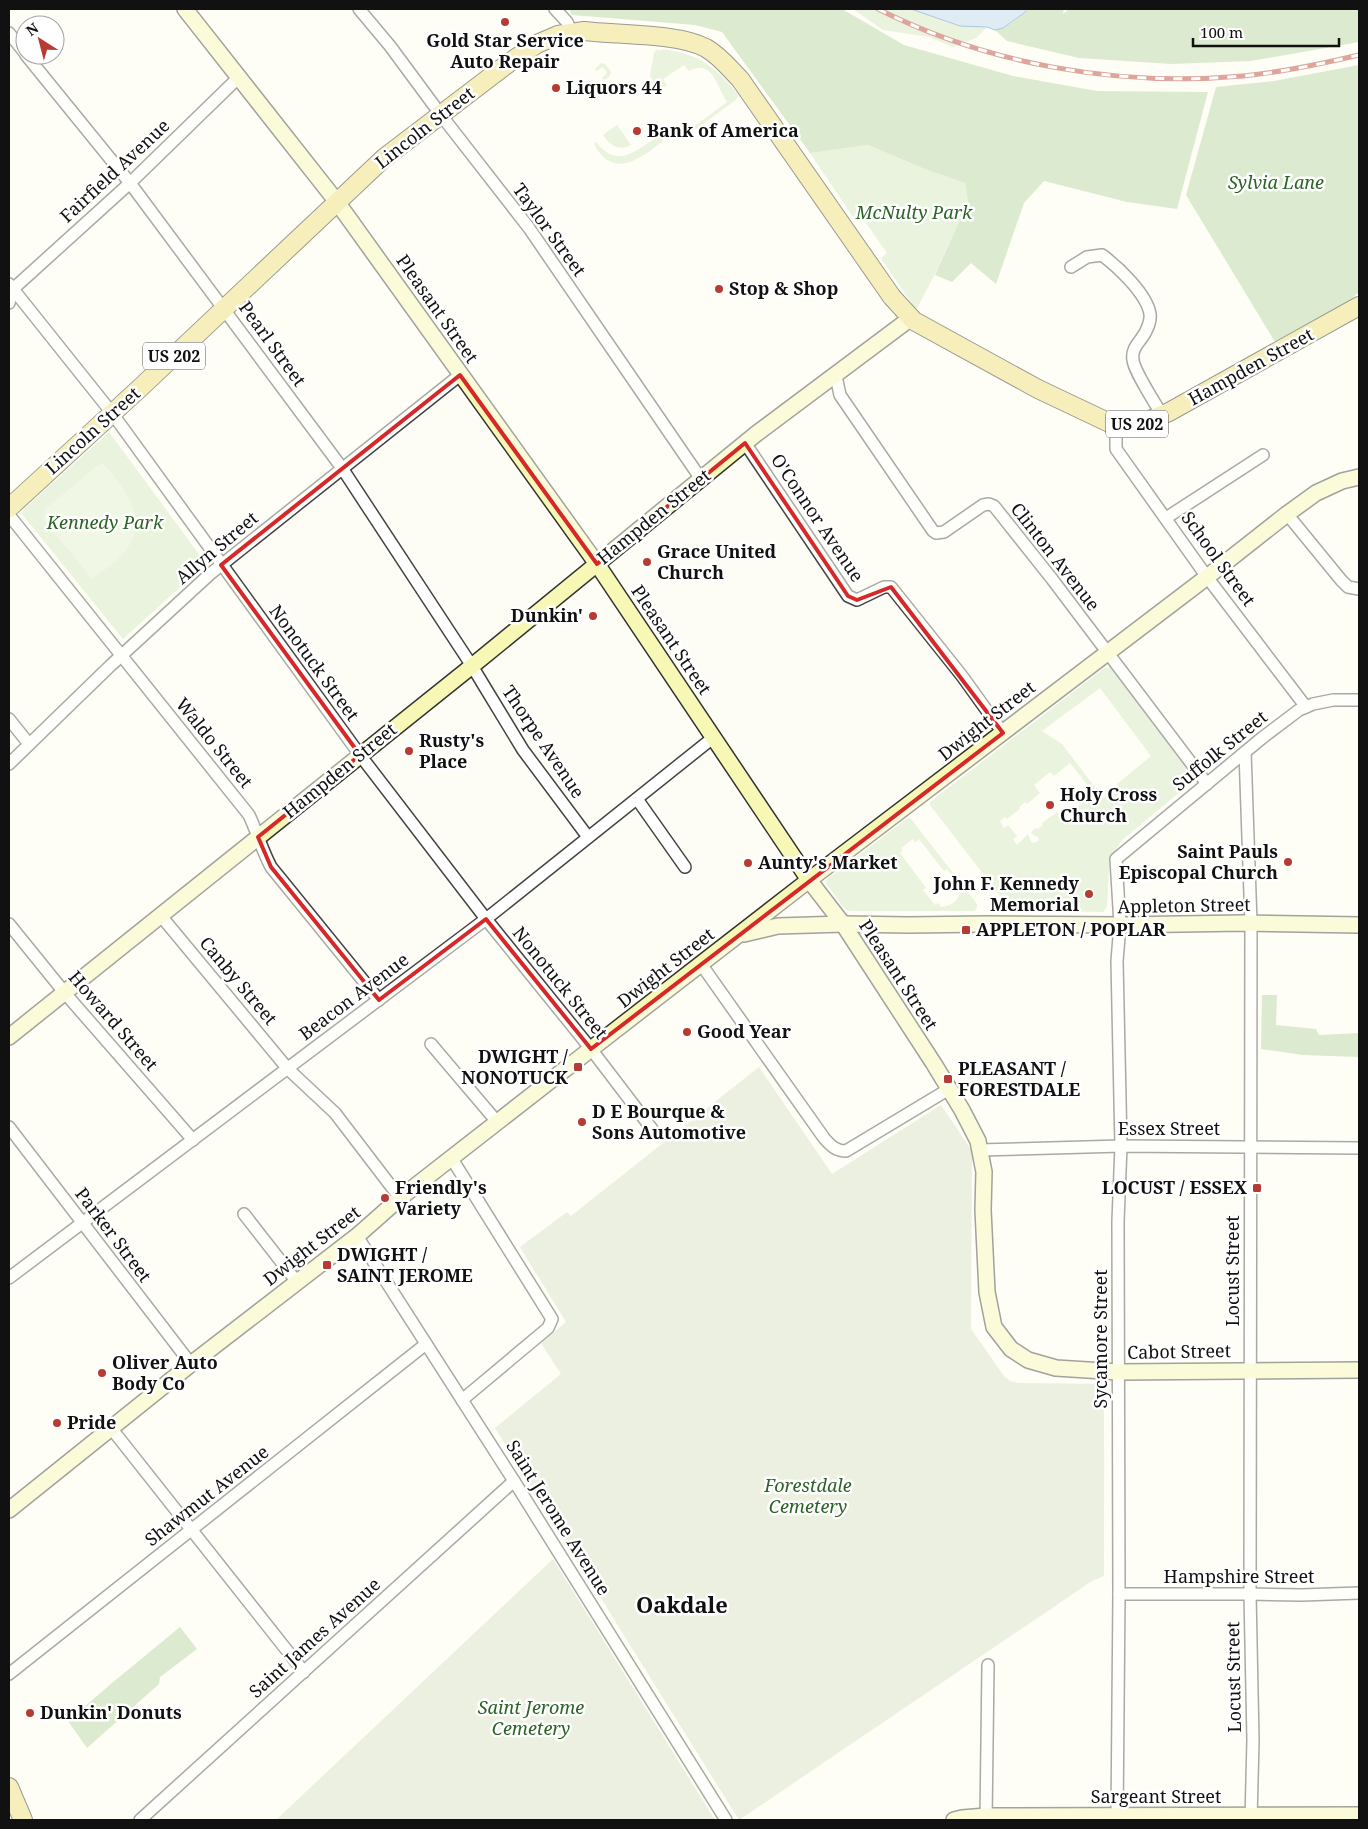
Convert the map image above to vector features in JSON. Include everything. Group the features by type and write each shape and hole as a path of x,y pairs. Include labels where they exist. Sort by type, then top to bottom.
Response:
{"main road":[{"name":"Pleasant Street","path":"185,9 337,202 597,564 809,880 843,924 949,1089 978,1141 984,1172 983,1210 987,1292 994,1327 1006,1343"},
{"name":"Lincoln Street","path":"9,508 384,158 537,44 558,34 584,31 679,40 704,47 720,57 740,79 861,253 895,300 911,318"},
{"name":"Hampden Street","path":"1116,426 1140,424 1162,415 1359,306"},
{"name":"Hampden Street","path":"9,1037 472,666 745,443 911,318"},
{"name":"US 202","path":"911,318 1038,389 1116,426"},
{"name":"Dwight Street","path":"9,1510 191,1364 357,1236 400,1198 809,880 1287,514 1316,493 1342,480 1359,477"},
{"name":"Appleton Street","path":"740,935 778,926 843,924 1359,925"},
{"name":"Cabot Street","path":"1006,1343 1011,1349 1028,1360 1056,1368 1120,1372 1359,1370"},
{"path":"9,1787 24,1820"},
{"name":"Sargeant Street","path":"954,1820 962,1818 1251,1818 1359,1815"}],"street":[{"name":"Taylor Street","path":"359,9 390,46 529,228 701,479"},
{"path":"555,9 567,22 571,32"},
{"name":"Pearl Street","path":"35,65 130,183 342,468 472,666"},
{"name":"Fairfield Avenue","path":"10,288 130,183 239,77"},
{"path":"1071,267 1088,257 1102,255 1116,266 1143,297 1150,312 1150,321 1144,334 1135,344 1132,360 1140,378 1162,415"},
{"path":"9,303 10,288"},
{"name":"Nonotuck Street","path":"10,288 112,413 360,754 486,919 652,1129"},
{"name":"Allyn Street","path":"9,764 121,656 221,565 460,374"},
{"name":"Clinton Avenue","path":"836,376 840,395 933,531 936,533 944,532 983,505 989,504 994,506 1052,579 1207,784"},
{"name":"School Street","path":"1116,426 1116,449 1207,577 1306,707"},
{"name":"O'Connor Avenue","path":"745,443 848,596 857,600 884,587 891,587 962,676 1003,733"},
{"path":"1166,518 1263,455"},
{"path":"1287,514 1341,580 1348,587 1359,589"},
{"name":"Waldo Street","path":"9,515 249,815 271,867 379,1000"},
{"name":"Thorpe Avenue","path":"472,666 523,750 588,837"},
{"name":"Suffolk Street","path":"1116,859 1245,752 1299,710 1333,700 1359,700"},
{"path":"9,719 29,744"},
{"name":"Beacon Avenue","path":"9,1278 486,919 714,737"},
{"name":"Locust Street","path":"1245,752 1251,924 1251,1818"},
{"path":"637,799 685,867"},
{"name":"Sycamore Street","path":"1116,859 1120,925 1117,961 1121,1146 1118,1221 1120,1372 1117,1818"},
{"name":"Canby Street","path":"161,916 288,1069 334,1113 400,1198"},
{"name":"Howard Street","path":"9,924 64,992 193,1140"},
{"path":"701,964 824,1138 839,1151 846,1151 949,1089"},
{"path":"431,1044 498,1123"},
{"name":"Parker Street","path":"9,1127 191,1364"},
{"name":"Essex Street","path":"979,1150 1121,1146 1359,1148"},
{"path":"452,1158 552,1319 548,1328 462,1400"},
{"path":"244,1214 297,1282"},
{"name":"Saint Jerome Avenue","path":"357,1236 514,1481 726,1820"},
{"name":"Shawmut Avenue","path":"9,1674 426,1344"},
{"path":"111,1428 304,1672"},
{"name":"Saint James Avenue","path":"140,1820 514,1481"},
{"name":"Hampshire Street","path":"1119,1594 1302,1595 1359,1593"},
{"path":"986,1818 988,1665"}],"highlighted area":[{"path":"460,375 597,564 745,443 848,596 857,600 891,587 1003,733 591,1049 486,919 379,1000 271,867 258,837 360,755 221,565"}],"green space":[{"path":"569,9 842,9 904,45 1013,76 1097,91 1208,92 1177,209 1127,202 1044,181 1024,203 996,284 971,263 952,282 935,275 968,202 965,183 927,170 868,145 810,153 722,32 695,25 572,15"},
{"path":"853,9 911,9 960,26 987,27 976,38 953,47 929,37 883,30"},
{"path":"1027,9 1064,9 1063,14 1069,9 1359,9 1359,42 1251,61 1171,64 1079,58 1007,41 995,30 1013,22"},
{"path":"657,49 658,51 666,50 684,53 710,66 725,79 738,95 736,100 690,133 681,132 679,128 681,125 688,131 727,102 713,76 704,68 689,71 684,65 663,79 667,86 657,84 650,75 654,53"},
{"path":"601,63 605,64 611,72 609,77 604,80 602,78 607,73 603,67 596,71 595,69"},
{"name":"Sylvia Lane","path":"1359,65 1359,292 1344,305 1275,342 1186,195 1216,87 1274,81"},
{"path":"617,125 631,145 619,148 609,142 603,135"},
{"path":"659,136 663,137 663,141 645,154 627,163 618,164 610,161 601,155 594,144 596,142 604,151 620,156 628,155"},
{"name":"McNulty Park","path":"868,145 927,170 965,183 968,202 935,274 916,310 881,258 887,253 859,213 853,217 810,153"},
{"name":"Kennedy Park","path":"109,432 201,557 201,568 123,639 22,514 24,509"},
{"path":"102,462 121,485 128,497 134,509 136,522 134,534 128,547 117,560 92,579 44,520 45,509"},
{"path":"1111,667 1194,778 1192,782 1122,840 1109,865 1107,907 1103,912 1011,910 930,805 930,802 1103,669","holes":["1100,688 1151,756 1117,784 1119,787 1103,798 1062,744 1042,731","1070,763 1092,791 1088,794 1090,797 1071,812 1074,816 1068,820 1065,817 1062,818 1057,812 1042,823 1043,825 1038,829 1036,828 1031,832 1038,837 1039,840 1035,843 1031,842 1028,834 1017,845 1013,839 1017,836 1008,825 1004,828 1000,821 1005,817 1007,819 1020,809 1019,807 1025,802 1027,804 1040,793 1034,785 1050,772 1054,776"]},
{"path":"908,818 911,819 977,904 977,908 974,911 849,911 844,908 826,883 826,880","holes":["913,839 915,842 919,839 944,871 947,869 960,886 958,887 961,891 960,895 951,904 941,907 938,903 935,905 923,890 926,888 900,853 903,850 901,848"]},
{"path":"1262,995 1277,995 1276,1025 1316,1029 1319,1035 1359,1033 1359,1075 1358,1057 1303,1055 1261,1049"},
{"name":"Forestdale Cemetery","path":"759,1067 832,1174 941,1105 972,1151 971,1329 1004,1376 1010,1381 1018,1383 1104,1384 1104,1576 1092,1581 739,1820 495,1428 561,1374 541,1343 566,1322 520,1247 567,1212 571,1216"},
{"name":"Saint Jerome Cemetery","path":"553,1559 715,1820 276,1820"},
{"path":"180,1627 197,1649 160,1677 159,1684 87,1748 68,1721"}],"water":[{"path":"911,9 1027,9 1003,28 995,30 987,27 960,26"}],"railway":[{"path":"878,9 964,45 1056,68 1102,74 1196,79 1243,76 1302,67 1359,55"}],"place":[{"name":"Gold Star Service Auto Repair","path":"505,22"},
{"name":"Liquors 44","path":"556,88"},
{"name":"Bank of America","path":"637,131"},
{"name":"Stop & Shop","path":"719,289"},
{"name":"Grace United Church","path":"647,562"},
{"name":"Dunkin'","path":"593,616"},
{"name":"Rusty's Place","path":"409,751"},
{"name":"Holy Cross Church","path":"1050,805"},
{"name":"Saint Pauls Episcopal Church","path":"1288,862"},
{"name":"Aunty's Market","path":"748,863"},
{"name":"John F. Kennedy Memorial","path":"1089,894"},
{"name":"APPLETON / POPLAR","path":"966,930"},
{"name":"Good Year","path":"687,1032"},
{"name":"DWIGHT / NONOTUCK","path":"578,1067"},
{"name":"PLEASANT / FORESTDALE","path":"948,1079"},
{"name":"D E Bourque & Sons Automotive","path":"582,1122"},
{"name":"LOCUST / ESSEX","path":"1257,1188"},
{"name":"Friendly's Variety","path":"385,1198"},
{"name":"DWIGHT / SAINT JEROME","path":"327,1265"},
{"name":"Oliver Auto Body Co","path":"102,1373"},
{"name":"Pride","path":"57,1423"},
{"name":"Dunkin' Donuts","path":"30,1713"}],"district":[{"name":"Oakdale","path":"682,1605"}]}
